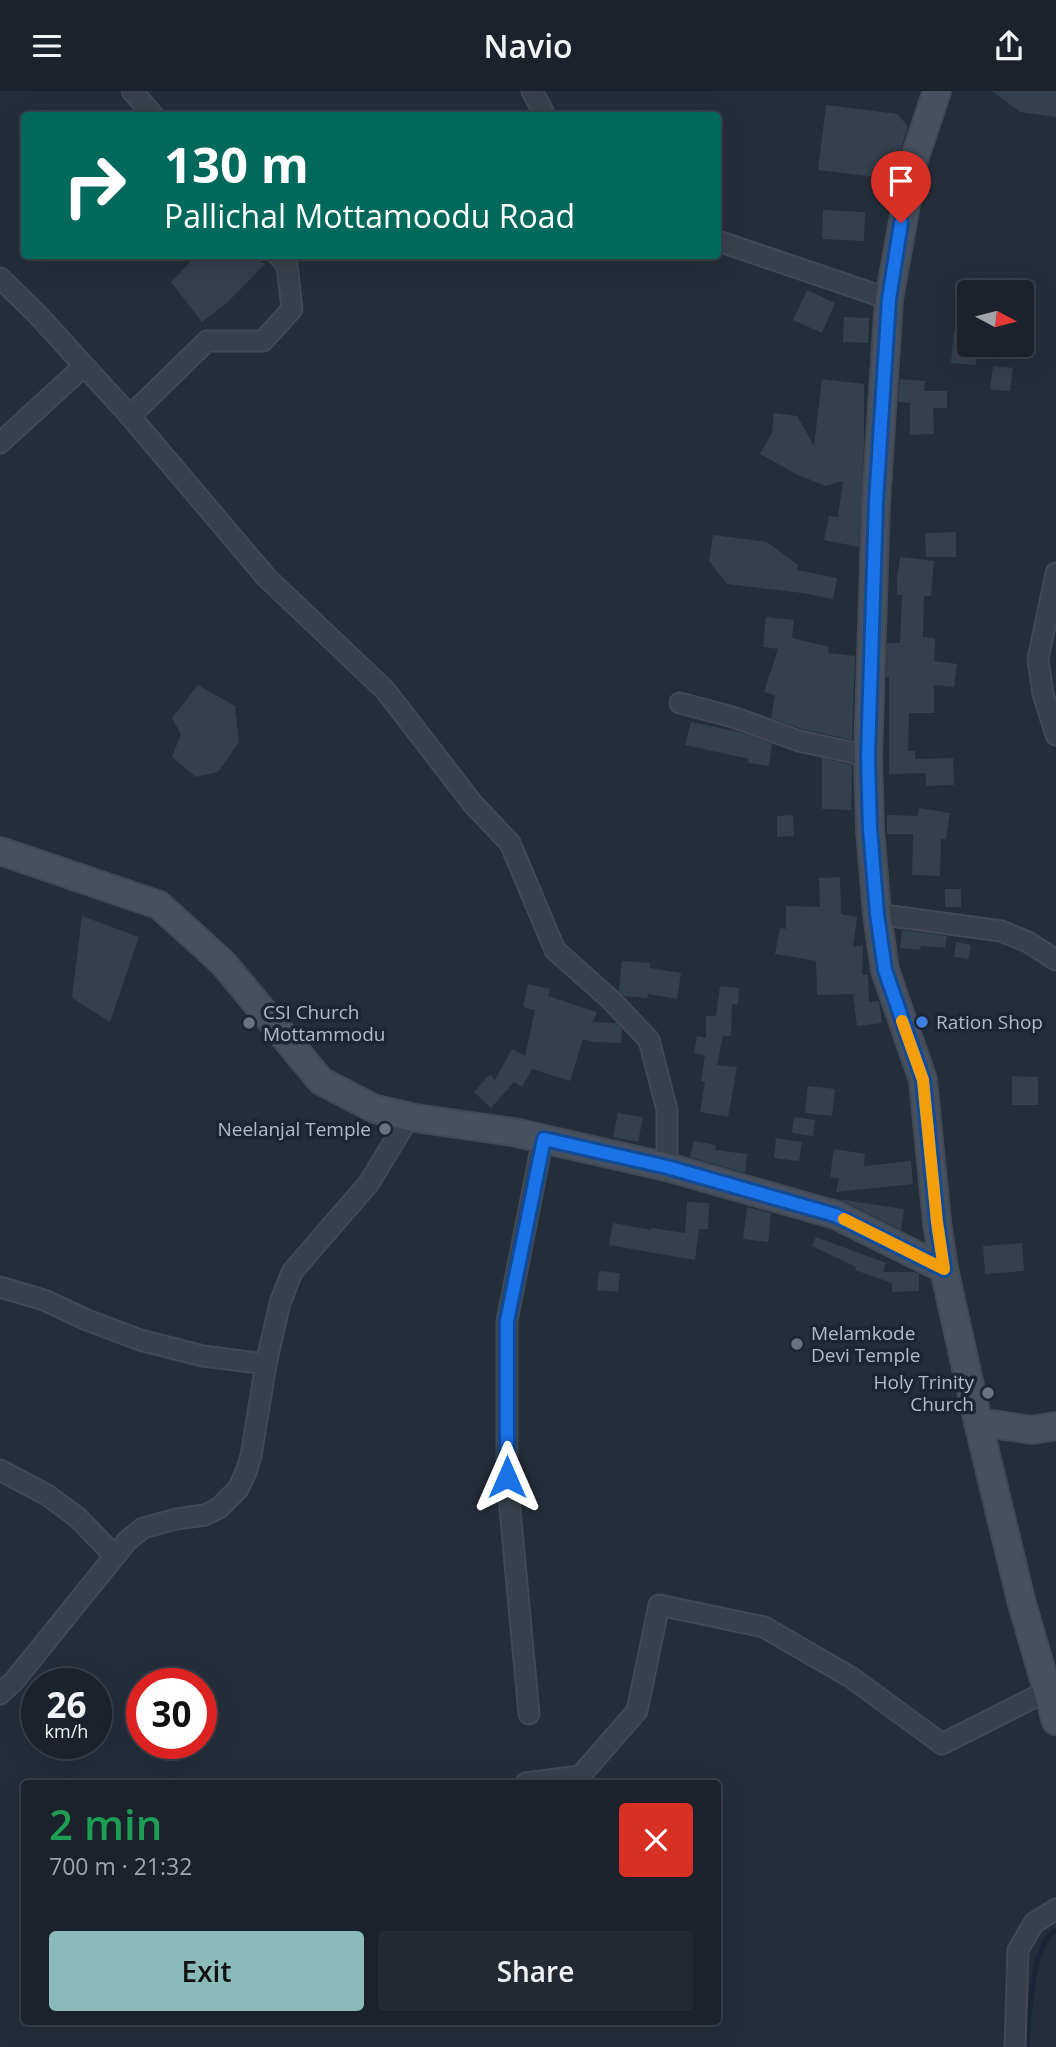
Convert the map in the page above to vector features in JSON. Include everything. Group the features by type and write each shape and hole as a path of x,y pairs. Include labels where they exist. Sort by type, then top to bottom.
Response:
{"street":[{"path":"132,91 150,112"},
{"path":"532,91 543,112"},
{"path":"937,91 914,160 889,299 876,502 868,756 870,829 885,970 923,1080 944,1269 1021,1600 1056,1721"},
{"path":"721,242 889,299"},
{"path":"130,416 207,341 262,341 292,309 287,265 282,259"},
{"path":"0,278 37,314 130,416 267,578 385,690 473,804 510,843 555,950 611,1000 649,1040 667,1110 667,1167"},
{"path":"0,443 84,366"},
{"path":"1056,573 1038,659 1043,694 1056,735"},
{"path":"680,703 733,717 799,741 868,756"},
{"path":"0,851 159,905 223,963 321,1081 375,1109 409,1117 513,1132 667,1167 835,1215 944,1269"},
{"path":"877,914 1001,931 1028,942 1056,960"},
{"path":"0,1694 14,1681 127,1541 144,1528 176,1519 205,1515 219,1508 238,1489 251,1456 266,1364 280,1303 292,1272 369,1183 409,1117"},
{"path":"529,1714 507,1477 507,1321 544,1139"},
{"path":"0,1287 44,1300 140,1340 203,1356 266,1364"},
{"path":"978,1422 1032,1430 1056,1426"},
{"path":"0,1470 47,1495 77,1517 114,1556"},
{"path":"549,1780 580,1776 637,1711 659,1605 764,1627 852,1678 942,1744 1047,1691"},
{"path":"1015,2047 1018,1950 1034,1923 1056,1909"}],"building":[{"path":"992,91 1056,91 1056,117 1020,112"},
{"path":"826,105 898,114 908,127 895,176 876,177 818,170"},
{"path":"823,210 865,212 864,241 822,239"},
{"path":"193,259 257,259 265,264 227,303 202,322 171,282"},
{"path":"807,290 835,303 822,333 793,320"},
{"path":"844,317 869,318 868,343 843,342"},
{"path":"954,331 957,331 957,357 976,357 976,365 951,363"},
{"path":"993,366 1013,368 1010,391 990,389"},
{"path":"822,379 864,384 859,547 824,540 829,516 838,517 843,481 826,486 798,475 760,454 772,433 774,413 797,416 814,446"},
{"path":"900,379 925,381 924,391 947,391 947,408 933,408 934,434 910,435 910,403 898,402"},
{"path":"956,532 956,557 926,557 925,533"},
{"path":"713,535 767,542 798,565 797,570 837,578 833,599 727,584 709,561"},
{"path":"900,557 934,561 931,596 924,596 923,637 935,638 934,661 957,664 954,687 934,685 934,713 909,713 908,751 915,751 915,759 953,758 954,785 926,786 926,773 889,774 887,643 900,643 902,595 897,595 897,580"},
{"path":"766,617 794,620 792,638 829,647 828,653 855,656 852,740 802,729 771,718 775,695 764,692 778,649 763,647"},
{"path":"198,685 235,706 239,742 218,772 196,777 172,757 181,734 172,718"},
{"path":"691,722 739,732 772,744 769,766 748,763 749,759 685,745"},
{"path":"822,758 852,765 851,810 822,809"},
{"path":"919,808 950,813 946,839 941,839 940,876 912,875 913,834 887,834 887,815 918,816"},
{"path":"793,815 794,836 777,837 777,816"},
{"path":"840,877 841,914 857,917 853,946 863,946 862,975 868,975 869,1002 879,1001 882,1023 857,1026 853,994 817,995 816,961 775,954 780,928 786,929 786,906 820,907 819,878"},
{"path":"945,889 961,889 961,907 945,907"},
{"path":"82,916 139,937 110,1022 72,998"},
{"path":"902,930 947,936 945,948 900,948"},
{"path":"956,942 971,945 968,959 954,957"},
{"path":"622,961 650,963 650,968 681,973 677,999 648,994 647,998 624,996 619,991"},
{"path":"528,984 550,989 548,996 597,1012 593,1022 616,1023 622,1029 621,1043 583,1039 570,1081 532,1069 522,1087 514,1082 491,1108 474,1092 490,1074 495,1080 512,1049 525,1056 535,1010 523,1007"},
{"path":"720,986 739,988 738,1005 732,1004 731,1036 723,1036 717,1065 737,1067 728,1117 700,1112 705,1082 701,1081 705,1055 694,1053 697,1036 706,1038 706,1016 716,1016"},
{"path":"1012,1076 1038,1077 1038,1105 1012,1105"},
{"path":"808,1086 835,1089 832,1116 805,1113"},
{"path":"618,1113 643,1117 638,1142 613,1137"},
{"path":"794,1117 815,1120 813,1136 792,1133"},
{"path":"776,1138 802,1142 799,1161 774,1158"},
{"path":"694,1141 716,1145 715,1150 747,1154 745,1173 690,1157"},
{"path":"834,1149 865,1154 864,1166 911,1161 913,1184 836,1192 839,1178 830,1177"},
{"path":"837,1199 904,1209 901,1230 843,1201"},
{"path":"687,1202 709,1203 708,1229 699,1229 695,1260 609,1245 613,1223 685,1233"},
{"path":"747,1207 771,1213 768,1242 743,1239"},
{"path":"816,1237 886,1263 883,1272 919,1274 919,1291 892,1292 892,1283 855,1270 856,1267 812,1246"},
{"path":"1022,1243 1024,1271 985,1274 983,1246"},
{"path":"599,1271 620,1273 618,1292 597,1290"}],"waterway":[{"path":"1027,2047 1036,1966 1047,1938 1056,1930"}],"slow traffic":[{"path":"844,1219 944,1269 923,1080 902,1021"}],"place":[{"name":"Ration Shop","path":"922,1022"},
{"name":"CSI Church Mottammodu","path":"249,1023"},
{"name":"Neelanjal Temple","path":"385,1129"},
{"name":"Melamkode Devi Temple","path":"797,1344"},
{"name":"Holy Trinity Church","path":"988,1393"}],"route":[{"path":"507,1477 507,1321 544,1139 667,1167 835,1215 944,1269 923,1080 885,970 870,829 868,756 876,502 889,299 901,223"}]}
